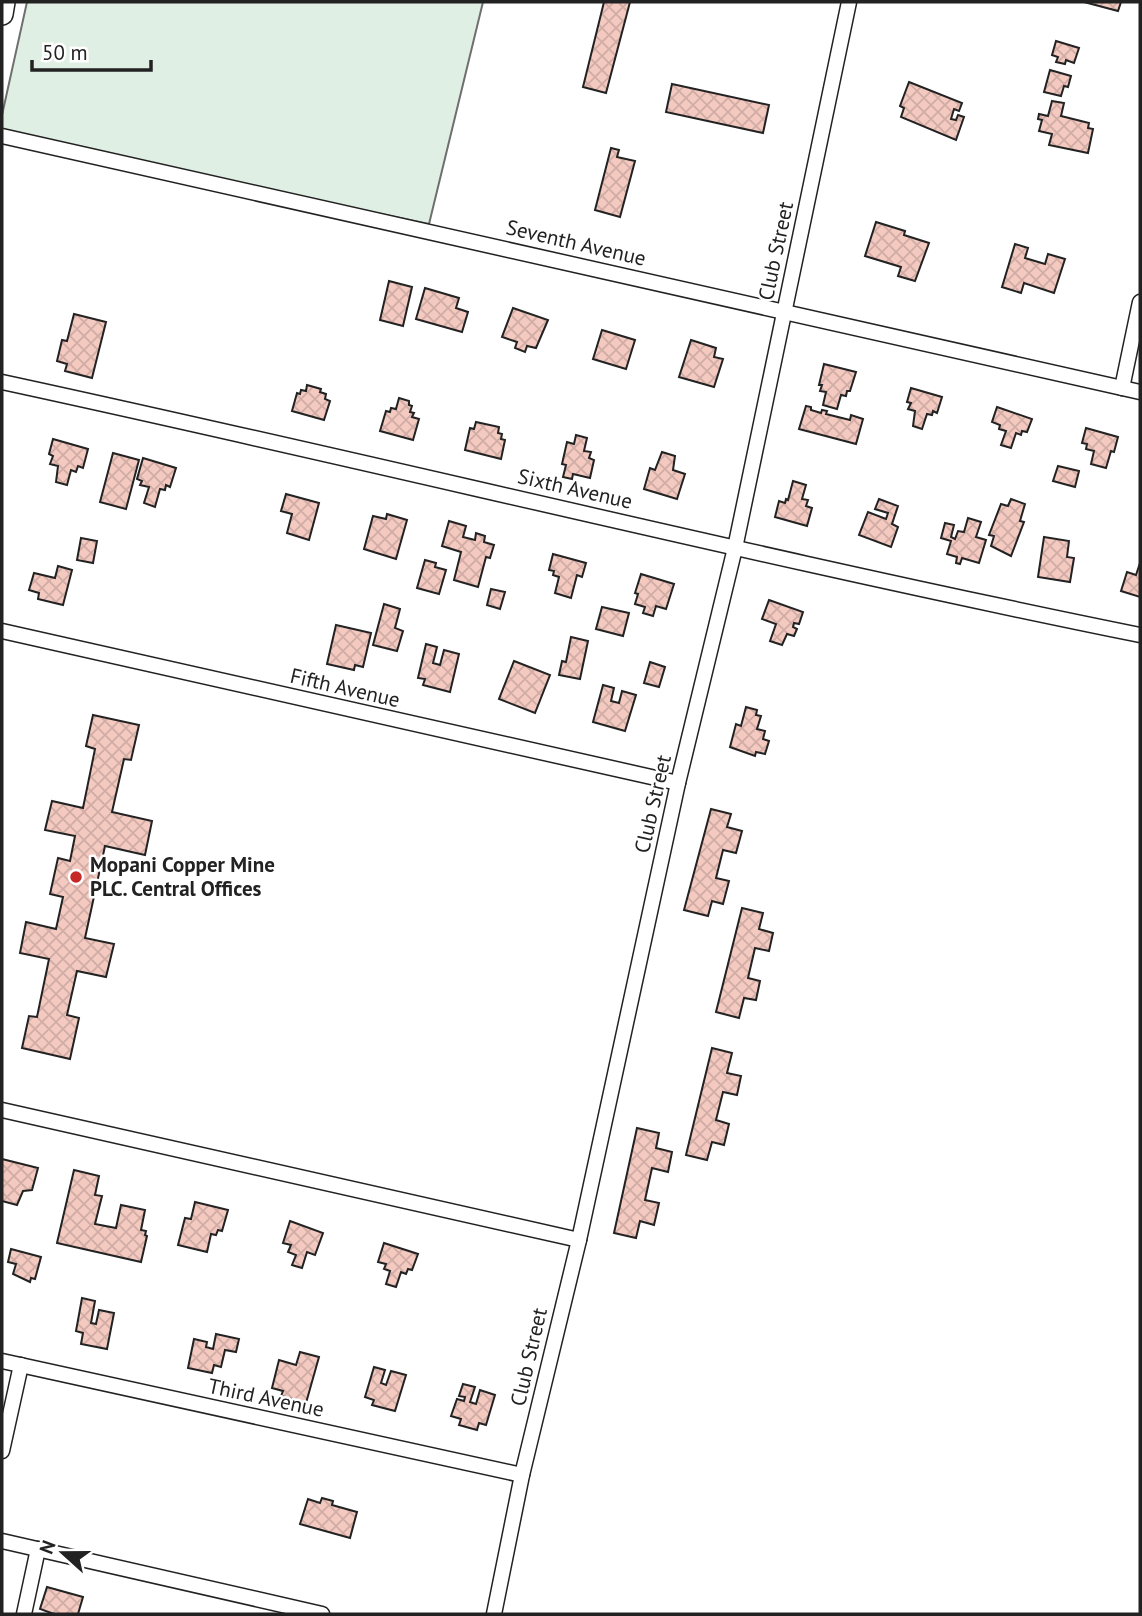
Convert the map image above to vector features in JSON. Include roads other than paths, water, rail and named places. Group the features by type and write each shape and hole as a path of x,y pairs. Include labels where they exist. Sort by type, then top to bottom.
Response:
{"main road":[{"path":"2,14 4,2"}],"street":[{"name":"Club Street","path":"494,1614 523,1475 579,1240 678,783 735,548 849,2"},
{"name":"Seventh Avenue","path":"2,136 1140,392"},
{"path":"1122,388 1140,302"},
{"name":"Sixth Avenue","path":"2,382 735,548 1140,635"},
{"name":"Fifth Avenue","path":"2,631 678,783"},
{"path":"2,1110 579,1240"},
{"name":"Third Avenue","path":"2,1361 523,1475"},
{"path":"2,1451 20,1365"},
{"path":"2,1541 322,1614"},
{"path":"24,1614 38,1549"}],"place":[{"name":"Mopani Copper Mine PLC. Central Offices","path":"76,877"}]}
